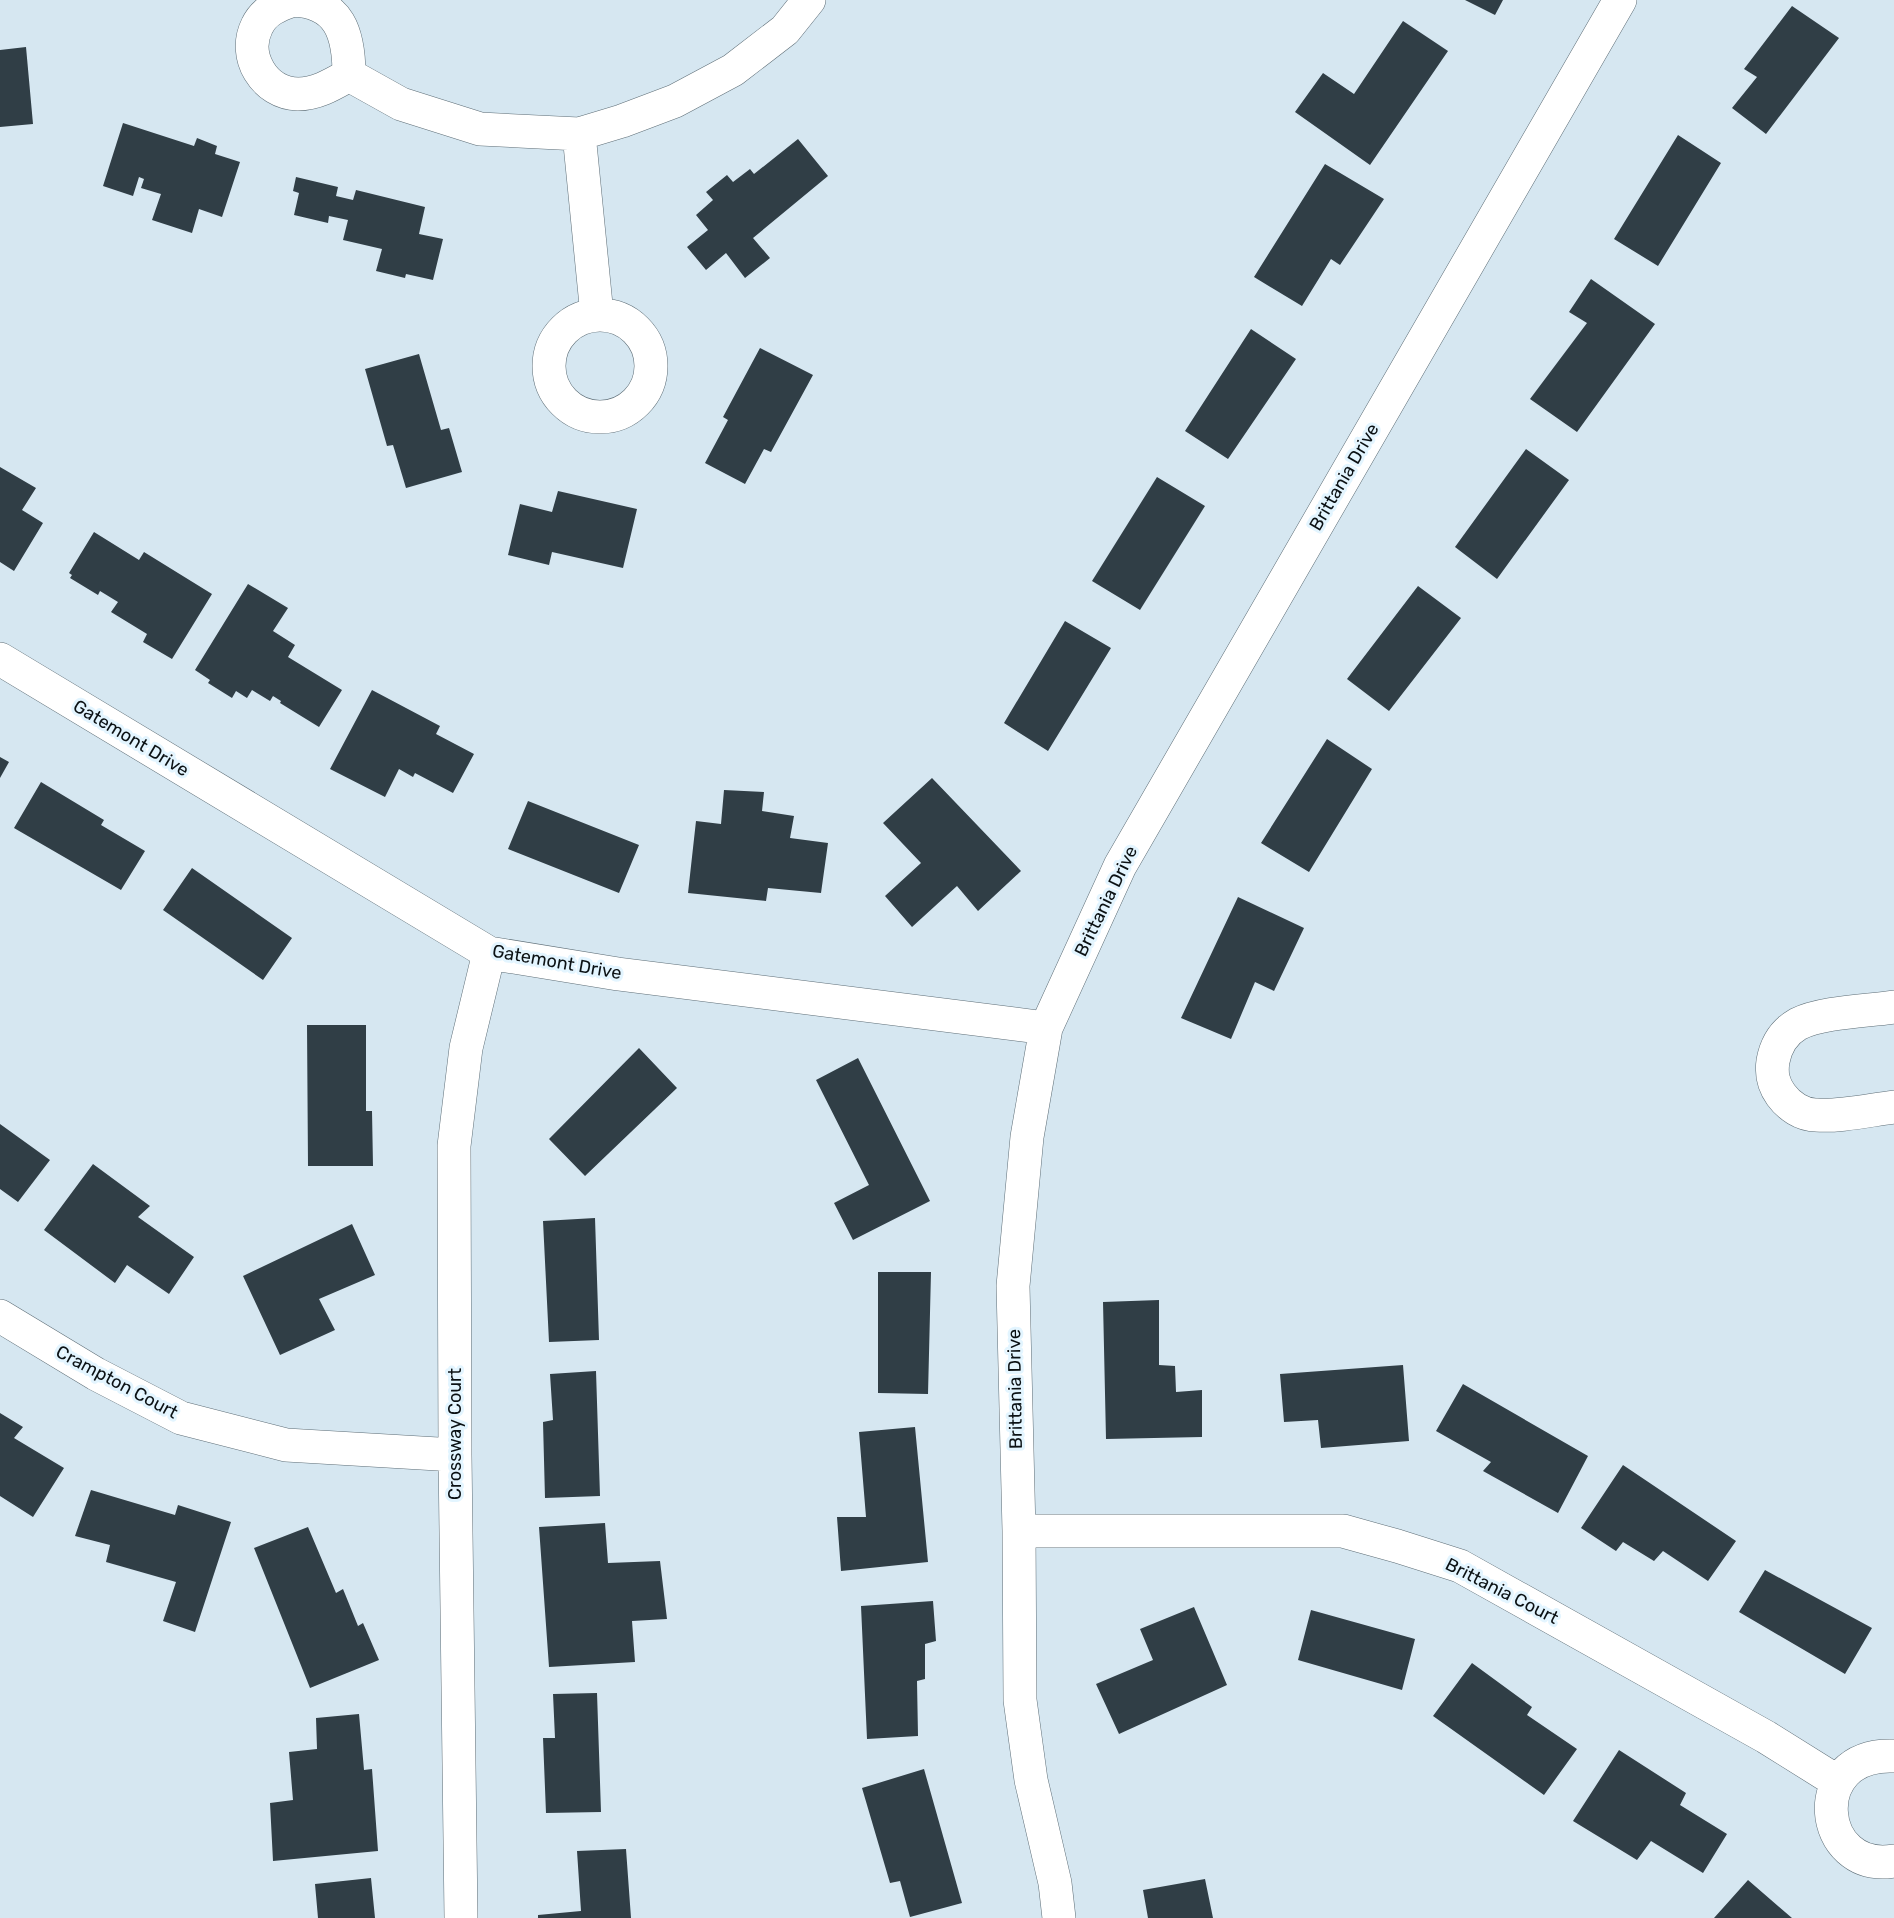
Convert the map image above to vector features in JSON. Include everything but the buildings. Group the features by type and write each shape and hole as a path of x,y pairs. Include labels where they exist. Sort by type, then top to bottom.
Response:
{"street":[{"path":"350,75 401,104 480,129 579,134 675,101 733,70 785,30 809,0"},
{"name":"Brittania Drive","path":"1059,1918 1055,1883 1031,1780 1020,1700 1019,1531 1013,1286 1027,1137 1046,1028 1120,867 1620,0"},
{"path":"579,134 597,315"},
{"name":"Gatemont Drive","path":"0,659 489,953 618,974 1046,1028"},
{"name":"Crossway Court","path":"461,1918 455,1455 454,1146 466,1048 489,953"},
{"path":"1894,1007 1820,1017 1798,1024 1785,1034 1776,1048 1771,1071 1775,1087 1785,1101 1798,1111 1814,1115 1894,1107"},
{"name":"Crampton Court","path":"0,1316 96,1374 181,1418 286,1445 455,1455"},
{"name":"Brittania Court","path":"1019,1531 1343,1531 1397,1546 1460,1566 1766,1737 1838,1782"},
{"path":"1894,1756 1880,1755 1863,1760 1848,1769 1838,1782 1831,1800 1831,1818 1838,1836 1850,1850 1866,1859 1884,1863 1894,1861"}]}
